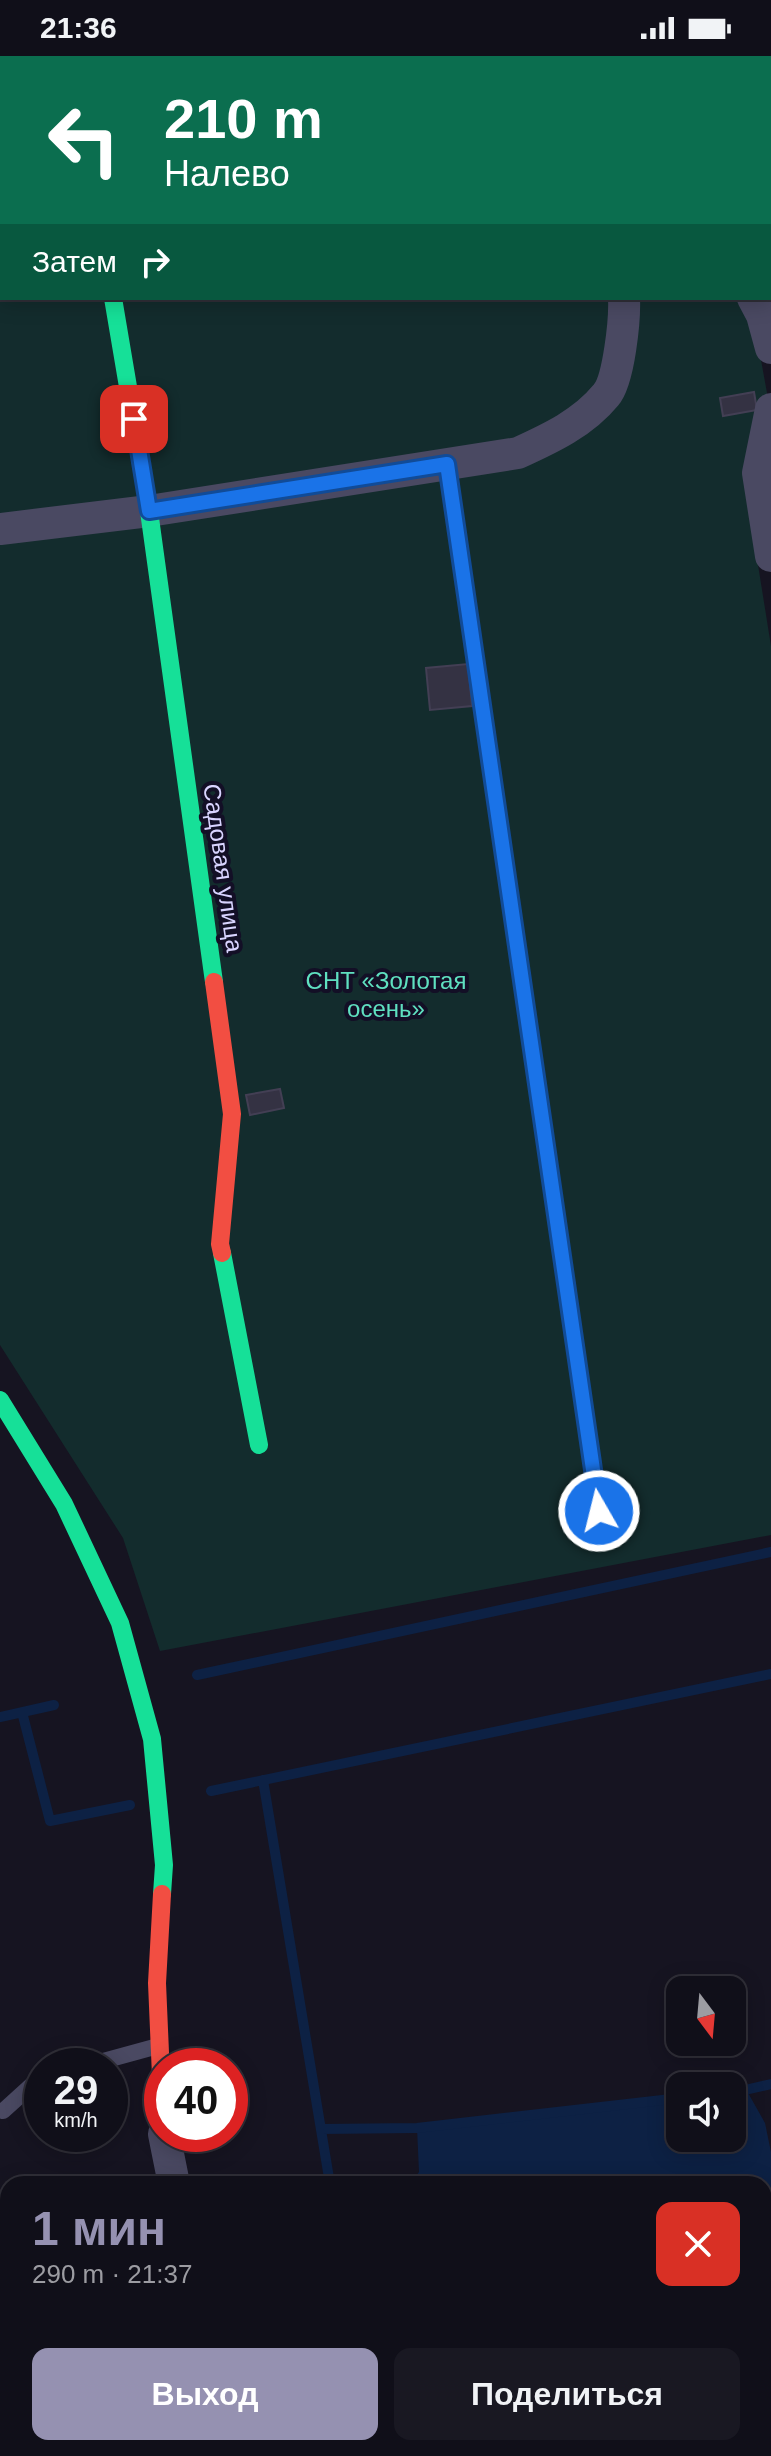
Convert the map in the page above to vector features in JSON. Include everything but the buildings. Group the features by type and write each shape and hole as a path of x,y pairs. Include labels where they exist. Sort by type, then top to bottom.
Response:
{"street":[{"name":"Садовая улица","path":"113,300 149,511 232,1114 220,1244 259,1445"},
{"path":"0,529 149,511 518,453 563,433 609,393 625,331 624,300"},
{"path":"754,300 762,315 771,348"},
{"path":"769,414 758,473 771,556"},
{"path":"447,464 599,1511"},
{"path":"0,1400 64,1504 120,1623 152,1739 164,1865 157,1983 160,2048"},
{"path":"168,2152 172,2176"}],"lane":[{"path":"128,2054 160,2045"},
{"path":"3,2111 24,2092"}],"green space":[{"name":"СНТ «Золотая осень»","path":"0,300 771,300 771,360 761,360 767,393 743,471 771,646 771,1535 160,1651 123,1538 0,1345"}],"water":[{"path":"747,2091 765,2123 771,2152 771,2176 416,2176 419,2172 417,2128 666,2100 666,2152 746,2152"}],"waterway":[{"path":"197,1675 771,1552"},
{"path":"211,1791 771,1674"},
{"path":"0,1717 54,1705"},
{"path":"22,1712 50,1821 130,1805"},
{"path":"263,1780 329,2176"},
{"path":"746,2090 771,2084"},
{"path":"321,2129 417,2128 666,2100"}],"traffic: fast":[{"path":"113,300 149,511 214,982"},
{"path":"222,1253 259,1445"},
{"path":"0,1400 64,1504 120,1623 152,1739 164,1865 162,1894"}],"traffic: slow":[{"path":"447,464 526,1008"}],"traffic: jam":[{"path":"214,982 232,1114 220,1244 222,1253"},
{"path":"526,1008 599,1511"},
{"path":"160,2048 157,1983 162,1894"}],"route":[{"path":"134,419 149,511 447,464 599,1511"}]}
